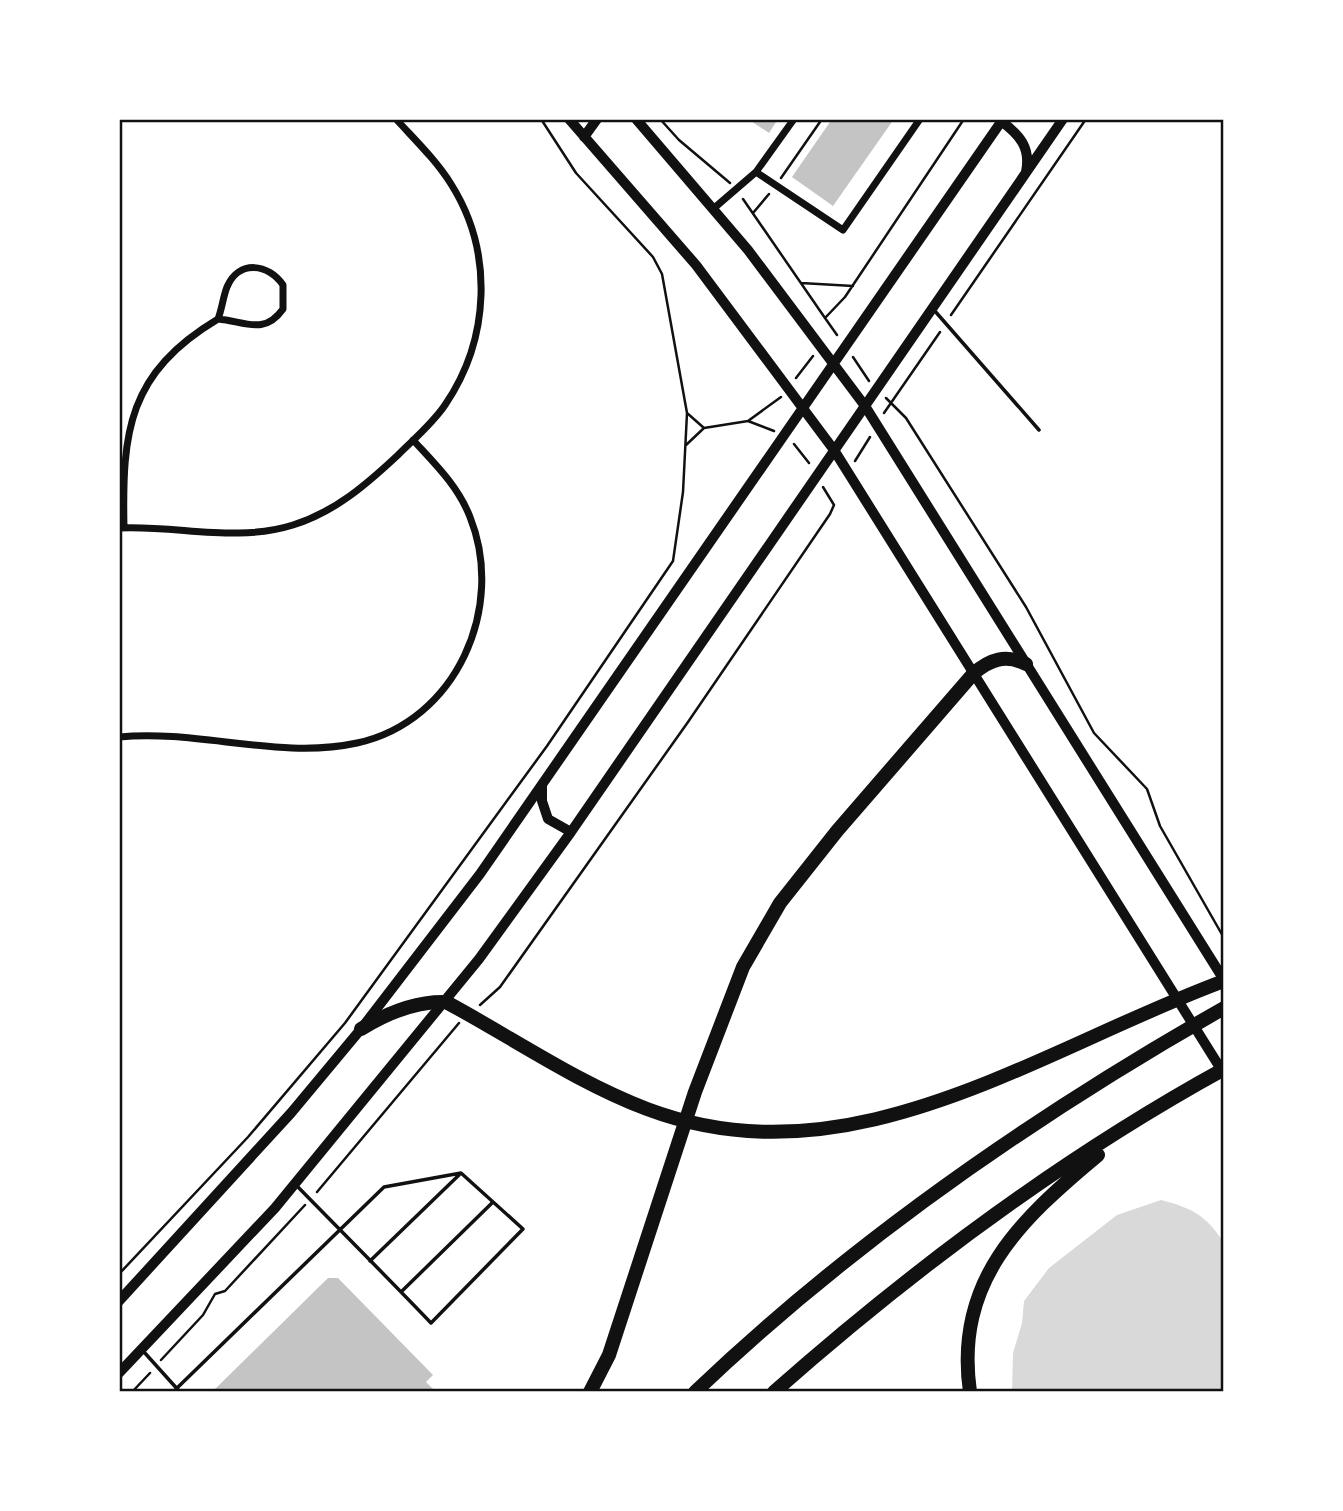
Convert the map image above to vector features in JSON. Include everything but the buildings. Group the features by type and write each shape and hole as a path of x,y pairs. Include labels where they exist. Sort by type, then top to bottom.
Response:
{"highway":[{"path":"590,1392 609,1355 695,1092 743,967 780,904 837,831 973,674 993,660 1004,658 1026,664"},
{"path":"361,1029 402,1009 433,1001 446,1002 606,1093 650,1110 707,1124 784,1133 861,1123 922,1108 1224,980"},
{"path":"695,1392 837,1268 969,1168 1093,1085 1224,1008"},
{"path":"774,1392 954,1244 1145,1115 1224,1071"},
{"path":"970,1392 967,1357 970,1323 989,1268 1012,1235 1040,1205 1145,1115"}],"main road":[{"path":"569,119 696,264 834,450 1224,1071"},
{"path":"584,137 597,119"},
{"path":"636,119 713,209 865,406 1224,980"},
{"path":"119,1373 295,1185 446,1002 571,832 1063,119"},
{"path":"119,1301 253,1157 361,1029 472,884 1000,120 1015,132 1026,147 1026,175"},
{"path":"542,786 542,801 548,819 571,832"}],"street":[{"path":"218,319 252,327 270,323 283,309 283,285 270,270 260,267 239,272 227,287 218,319 174,350 139,400 125,443 122,528 246,534 294,525 353,495 413,440 444,407 462,374 478,324 481,274 471,226 452,184 396,119"},
{"path":"713,209 757,172 794,119"},
{"path":"757,172 843,230 920,119"},
{"path":"119,737 331,747 358,743 379,736 419,713 431,702 453,676 473,639 482,596 482,565 476,536 464,504 452,483 413,440"}],"lane":[{"path":"932,309 1039,430"},
{"path":"295,1185 432,1323 523,1229 461,1172"},
{"path":"142,1350 178,1391 384,1187 461,1172"},
{"path":"370,1261 461,1172"},
{"path":"401,1292 493,1202"}],"path":[{"path":"119,1274 248,1137 345,1023 471,853 673,562 679,537 687,413 666,290 658,264 576,173 541,119"},
{"path":"753,213 776,185 821,119"},
{"path":"1086,119 890,402 906,418 1026,607 1094,733 1147,789 1160,826 1224,938"},
{"path":"799,283 853,286"},
{"path":"795,380 815,353"},
{"path":"851,354 870,383"},
{"path":"685,446 704,428 748,421 776,402"},
{"path":"687,413 704,428"},
{"path":"748,421 774,431"},
{"path":"853,464 872,434"},
{"path":"792,441 812,466"},
{"path":"132,1392 203,1315 215,1294 225,1291 310,1200 469,1014 500,987 688,722 834,505"}],"shaded area":[{"path":"1161,1200 1197,1214 1224,1243 1224,1392 1012,1392 1013,1353 1022,1323 1024,1301 1049,1268 1117,1215"}]}
